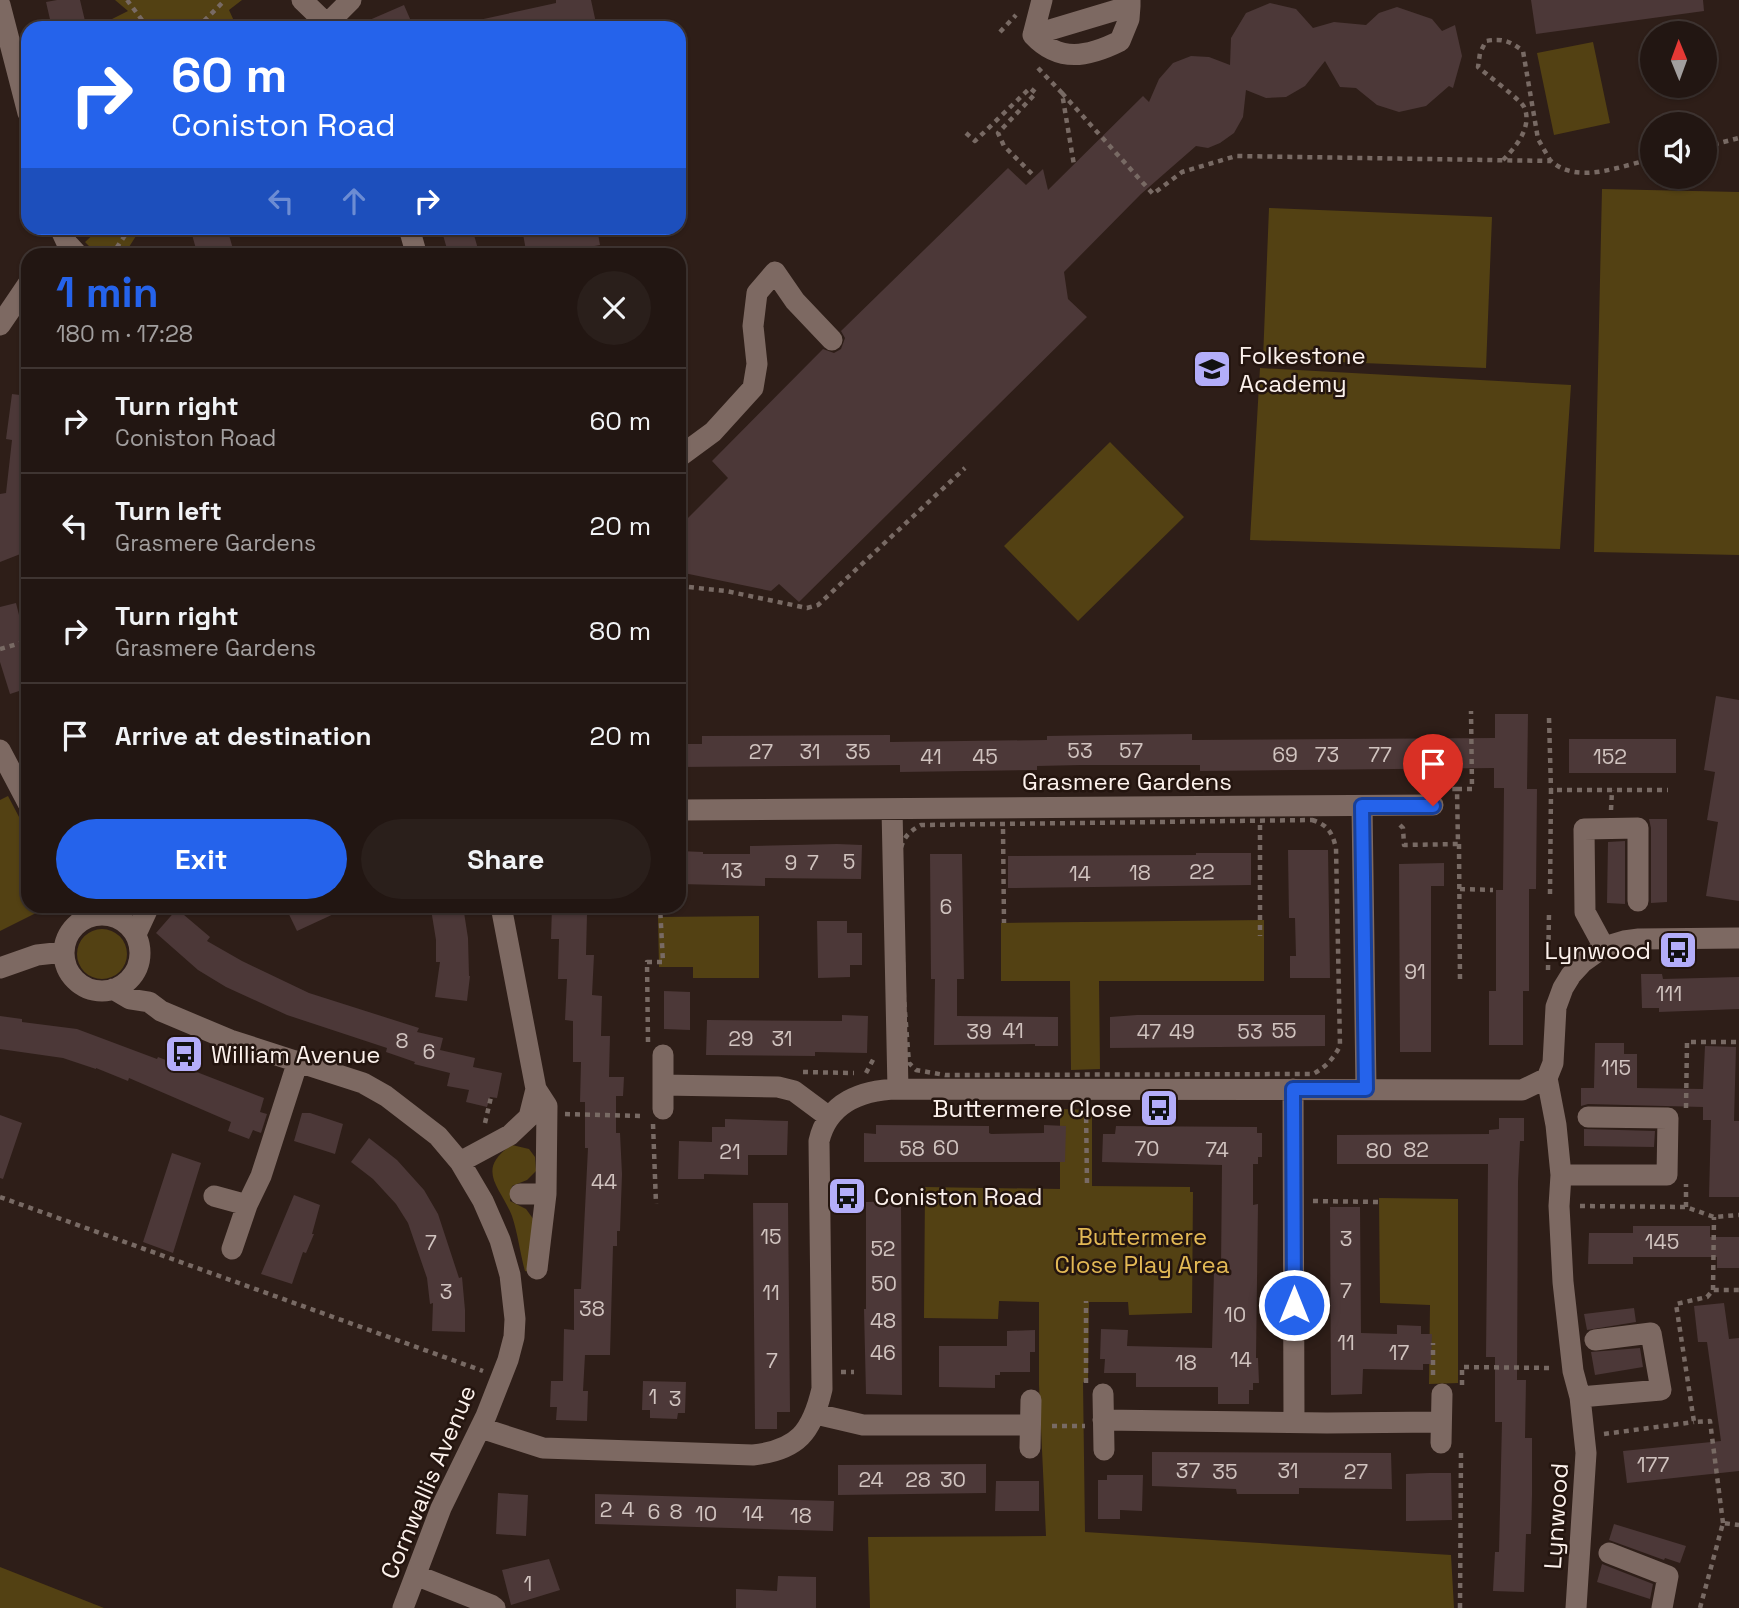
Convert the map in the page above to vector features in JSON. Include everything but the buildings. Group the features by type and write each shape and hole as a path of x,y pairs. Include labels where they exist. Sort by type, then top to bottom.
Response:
{"street":[{"path":"302,0 324,21"},
{"path":"333,21 351,0"},
{"path":"1033,35 1042,0"},
{"path":"1130,3 1129,19 1120,41 1098,52 1056,53 1043,46 1033,35 1130,3"},
{"path":"0,5 21,86"},
{"path":"686,452 713,432 753,388 757,364 753,326 757,293 775,272 796,301 832,340"},
{"path":"0,325 21,294"},
{"path":"0,750 21,790"},
{"name":"Grasmere Gardens","path":"686,810 892,809 1003,815 1260,814 1438,797"},
{"path":"1362,806 1366,1089"},
{"path":"892,809 898,1089"},
{"path":"1604,947 1585,912 1584,829 1637,828 1638,901"},
{"path":"96,913 71,931 64,952 66,965 79,984 90,989 113,989 125,984 133,975 140,950 136,934 120,920 100,913"},
{"path":"136,934 146,913"},
{"path":"503,913 536,1089 547,1105 546,1194 537,1269"},
{"name":"Lynwood","path":"1576,1608 1586,1453 1580,1397 1560,1373 1563,1282 1559,1206 1561,1175 1556,1125 1547,1078 1553,1063 1556,1007 1563,988 1583,962 1604,947 1639,939 1739,938"},
{"path":"0,968 37,955 64,952"},
{"path":"138,963 149,1002"},
{"path":"113,989 130,999 149,1002 161,1011 230,1040 363,1083 386,1096 438,1136 460,1162 510,1135 529,1117 536,1089"},
{"path":"654,1114 663,1085 656,1052"},
{"path":"232,1249 247,1205 261,1176 298,1061"},
{"path":"481,1428 543,1448 753,1455 778,1452 792,1444 816,1414 822,1389 819,1141 822,1128 829,1117 853,1097 878,1090 1086,1077 1293,1089 1522,1090 1547,1078"},
{"path":"663,1085 778,1087 794,1091 829,1117"},
{"path":"1293,1089 1294,1422"},
{"path":"1561,1175 1667,1175 1668,1118 1588,1117"},
{"name":"Cornwallis Avenue","path":"404,1608 441,1508 481,1428 514,1337 510,1275 500,1240 483,1200 460,1162"},
{"path":"520,1194 546,1194"},
{"path":"214,1196 247,1205"},
{"path":"1580,1397 1661,1390 1651,1333 1595,1340"},
{"path":"1441,1443 1444,1389"},
{"path":"1095,1391 1104,1450"},
{"path":"1030,1448 1039,1425 1031,1399"},
{"path":"816,1414 863,1425 1039,1425"},
{"path":"1100,1423 1441,1422"},
{"path":"1609,1553 1668,1576 1662,1608"},
{"path":"418,1576 495,1608"}],"path":[{"path":"127,0 143,21"},
{"path":"204,21 225,0"},
{"path":"1503,160 1515,148 1524,131 1527,117 1524,104 1478,67 1480,52 1486,41 1500,39 1523,51 1538,139 1551,161 1558,167 1577,174 1640,161"},
{"path":"1035,65 1153,194 1182,172 1236,156 1551,161"},
{"path":"966,133 975,141 1030,88 1036,93 998,133 1004,146 1035,177"},
{"path":"1062,93 1074,165"},
{"path":"1717,144 1739,138"},
{"path":"686,587 807,608 818,605 965,468"},
{"path":"0,649 21,642"},
{"path":"1438,797 1457,789 1472,789 1471,710"},
{"path":"1549,718 1551,790"},
{"path":"1457,789 1458,844 1461,844 1460,982"},
{"path":"1260,814 1260,936"},
{"path":"1260,814 1324,824 1333,834 1336,848 1340,1046 1334,1058 1313,1074 1086,1077 945,1075 916,1070 909,1063 904,999 900,852 903,838 911,830 921,825 1003,815 1260,814"},
{"path":"1003,815 1004,923"},
{"path":"1395,820 1404,828 1404,845 1458,844"},
{"path":"1460,889 1493,890"},
{"path":"656,1052 647,962 663,962 660,913"},
{"path":"1548,979 1549,913"},
{"path":"1552,974 1556,966"},
{"path":"1686,1111 1686,1042 1739,1042"},
{"path":"797,1072 865,1073 873,1062 877,1048"},
{"path":"1086,1077 1087,1185"},
{"path":"485,1123 491,1097"},
{"path":"562,1114 654,1114 656,1204"},
{"path":"1686,1180 1686,1207"},
{"path":"0,1197 478,1369"},
{"path":"1302,1201 1379,1202"},
{"path":"1559,1206 1686,1207 1714,1217 1739,1215"},
{"path":"1694,1422 1676,1304 1707,1297 1713,1290 1714,1217"},
{"path":"1713,1290 1739,1290"},
{"path":"1086,1301 1085,1381 1095,1391"},
{"path":"1433,1343 1444,1389 1462,1387 1462,1367 1560,1373"},
{"path":"1550,1360 1560,1373"},
{"path":"1584,1436 1710,1421 1723,1522 1700,1608"},
{"path":"1039,1425 1100,1423"},
{"path":"1460,1608 1461,1452"},
{"path":"1723,1522 1739,1525"}],"green space":[{"path":"115,0 242,0 229,10 234,21 108,21 128,11"},
{"path":"1593,42 1610,123 1554,135 1537,53"},
{"path":"1602,189 1739,192 1739,555 1594,552"},
{"path":"1269,208 1492,217 1486,368 1263,359"},
{"path":"92,235 137,235 128,248 91,248 85,242"},
{"path":"1260,368 1571,385 1560,549 1250,540"},
{"path":"1110,442 1184,517 1078,621 1004,546"},
{"path":"8,796 21,821 21,913 36,913 0,931 0,800"},
{"path":"759,916 759,978 693,978 693,967 659,967 658,917"},
{"path":"1264,920 1264,981 1099,981 1100,1069 1071,1070 1070,981 1001,981 1001,923"},
{"path":"102,929 120,936 127,954 120,972 102,979 84,972 77,954 84,936"},
{"name":"Buttermere Close Play Area","path":"1060,1109 1092,1110 1092,1186 1190,1187 1190,1192 1193,1192 1192,1313 1129,1315 1128,1302 1089,1302 1088,1382 1083,1382 1085,1532 1451,1555 1454,1608 870,1608 868,1537 1046,1536 1039,1385 1039,1302 999,1301 998,1319 924,1318 925,1187 1060,1189"},
{"path":"512,1145 529,1149 535,1157 536,1171 527,1180 512,1186 510,1201 526,1209 534,1220 529,1272 525,1271 512,1216 492,1171 494,1163"},
{"path":"1379,1198 1458,1199 1458,1383 1429,1384 1430,1305 1380,1303"},
{"path":"0,1567 104,1608 0,1608"}],"place":[{"name":"Folkestone Academy","path":"1212,369"},
{"name":"Lynwood","path":"1678,950"},
{"name":"William Avenue","path":"184,1054"},
{"name":"Buttermere Close","path":"1159,1108"},
{"name":"Coniston Road","path":"847,1196"}],"route":[{"path":"1294,1305 1293,1089 1366,1089 1362,806 1433,806"}]}
